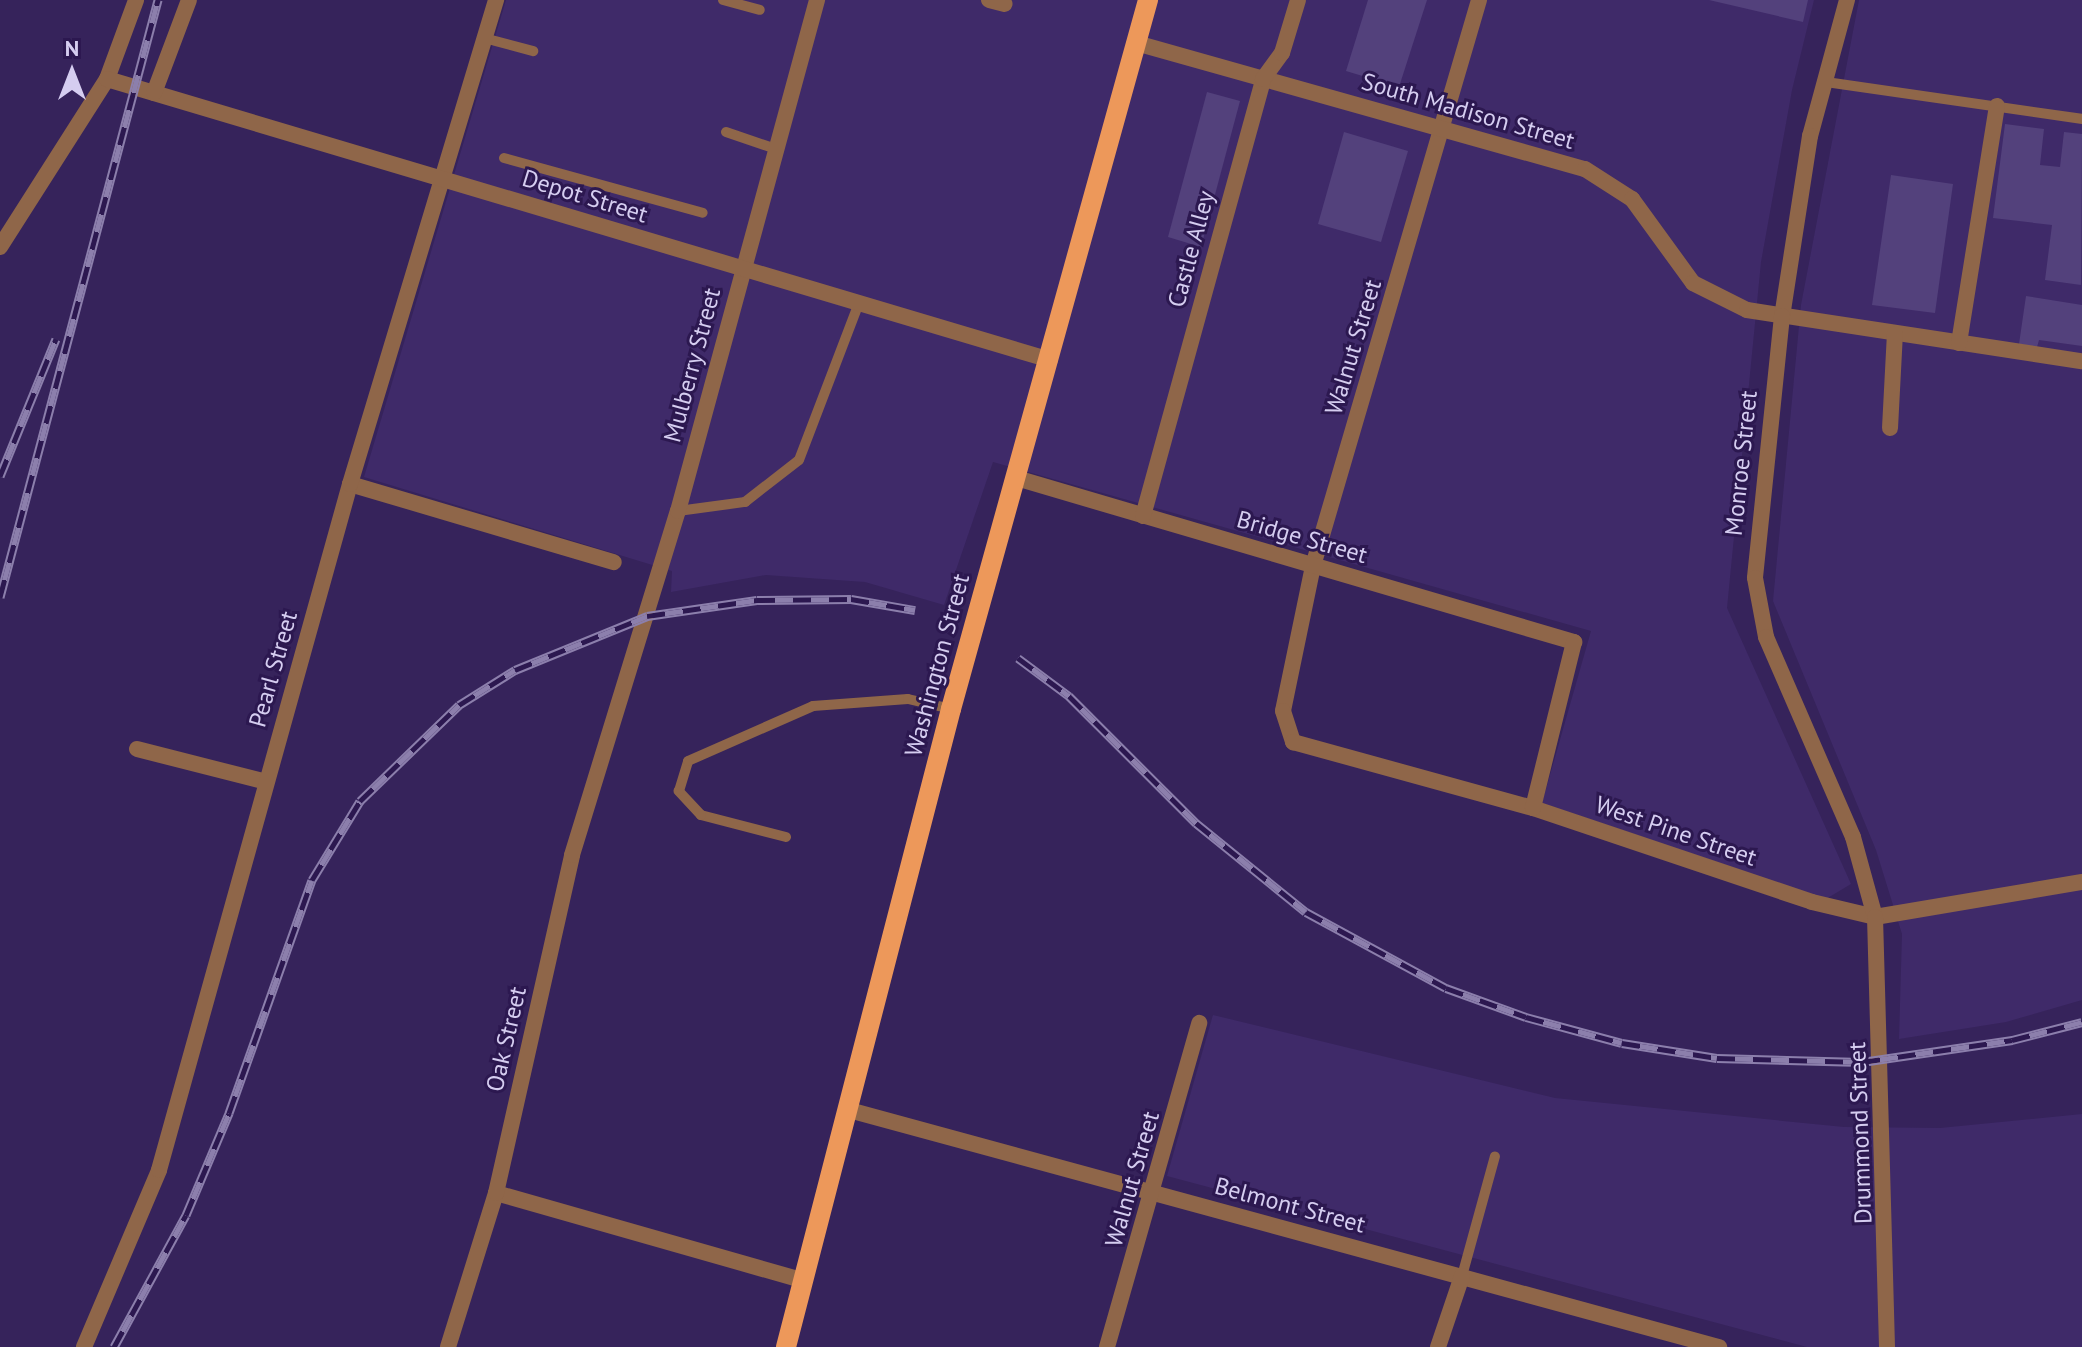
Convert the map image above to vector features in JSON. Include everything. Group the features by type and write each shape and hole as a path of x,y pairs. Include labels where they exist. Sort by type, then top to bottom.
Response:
{"main road":[{"name":"Washington Street","path":"786,1347 951,709 1148,0"}],"street":[{"path":"0,247 107,79 136,0"},
{"path":"154,93 189,0"},
{"name":"Pearl Street","path":"84,1347 159,1170 350,484 496,0"},
{"name":"Mulberry Street","path":"604,739 678,511 817,0"},
{"name":"Castle Alley","path":"1143,516 1263,79 1282,53 1298,0"},
{"name":"Walnut Street","path":"1283,711 1313,566 1479,0"},
{"name":"Monroe Street","path":"1847,0 1810,136 1782,316 1755,546 1758,604 1782,679 1853,837 1875,917"},
{"name":"South Madison Street","path":"1136,43 1555,158 1614,184 1651,218 1662,244 1693,283 1747,310 2082,361"},
{"name":"Depot Street","path":"107,79 1050,360"},
{"path":"1959,343 1997,106"},
{"path":"1890,428 1895,334"},
{"name":"Bridge Street","path":"1016,478 1574,642 1533,808"},
{"path":"350,484 614,562"},
{"name":"West Pine Street","path":"1283,711 1293,742 1533,808 1812,902 1875,917 2082,882"},
{"name":"Oak Street","path":"448,1347 496,1193 572,855 604,739"},
{"path":"137,749 266,782"},
{"name":"Drummond Street","path":"1875,917 1887,1347"},
{"name":"Walnut Street","path":"1107,1347 1154,1193 1199,1023"},
{"name":"Belmont Street","path":"849,1110 1719,1347"},
{"path":"496,1193 801,1280"},
{"path":"1438,1347 1462,1276"}],"lane":[{"path":"723,0 760,10"},
{"path":"484,38 533,51"},
{"path":"1826,82 2082,119"},
{"path":"726,132 776,149"},
{"path":"504,158 703,213"},
{"path":"678,511 745,502 799,460 859,303"},
{"path":"786,837 701,815 679,791 688,761 813,706 908,699 951,709"},
{"path":"1462,1276 1495,1156"}],"shaded area":[{"path":"506,0 1814,0 1792,90 1761,262 1727,608 1851,884 1826,899 1542,803 1591,631 993,462 944,605 865,582 766,575 671,592 672,571 364,477"},
{"path":"1859,0 2082,0 2082,1000 2006,1022 1899,1039 1902,934 1876,850 1773,601 1801,305"},
{"path":"1213,1015 1555,1098 1844,1127 1940,1128 2082,1114 2082,1347 1807,1347 1167,1176"}],"building":[{"path":"1368,0 1427,0 1399,87 1346,71"},
{"path":"1709,0 1808,0 1803,22"},
{"path":"1207,92 1240,101 1201,247 1168,237"},
{"path":"2005,124 2044,129 2040,165 2060,167 2064,132 2082,134 2081,285 2045,280 2052,225 1993,218"},
{"path":"1344,132 1408,151 1381,242 1318,224"},
{"path":"1891,175 1953,184 1935,313 1872,305"},
{"path":"2026,296 2082,305 2082,346 2039,340 2037,347 2019,344"}],"railway":[{"path":"0,597 158,0"},
{"path":"0,476 56,339"},
{"path":"114,1347 186,1215 229,1113 312,880 360,801 459,705 515,670 647,616 757,600 851,599 915,610"},
{"path":"1018,658 1069,696 1196,823 1306,912 1446,988 1526,1017 1622,1043 1717,1058 1862,1062 2012,1040 2082,1022"}]}
